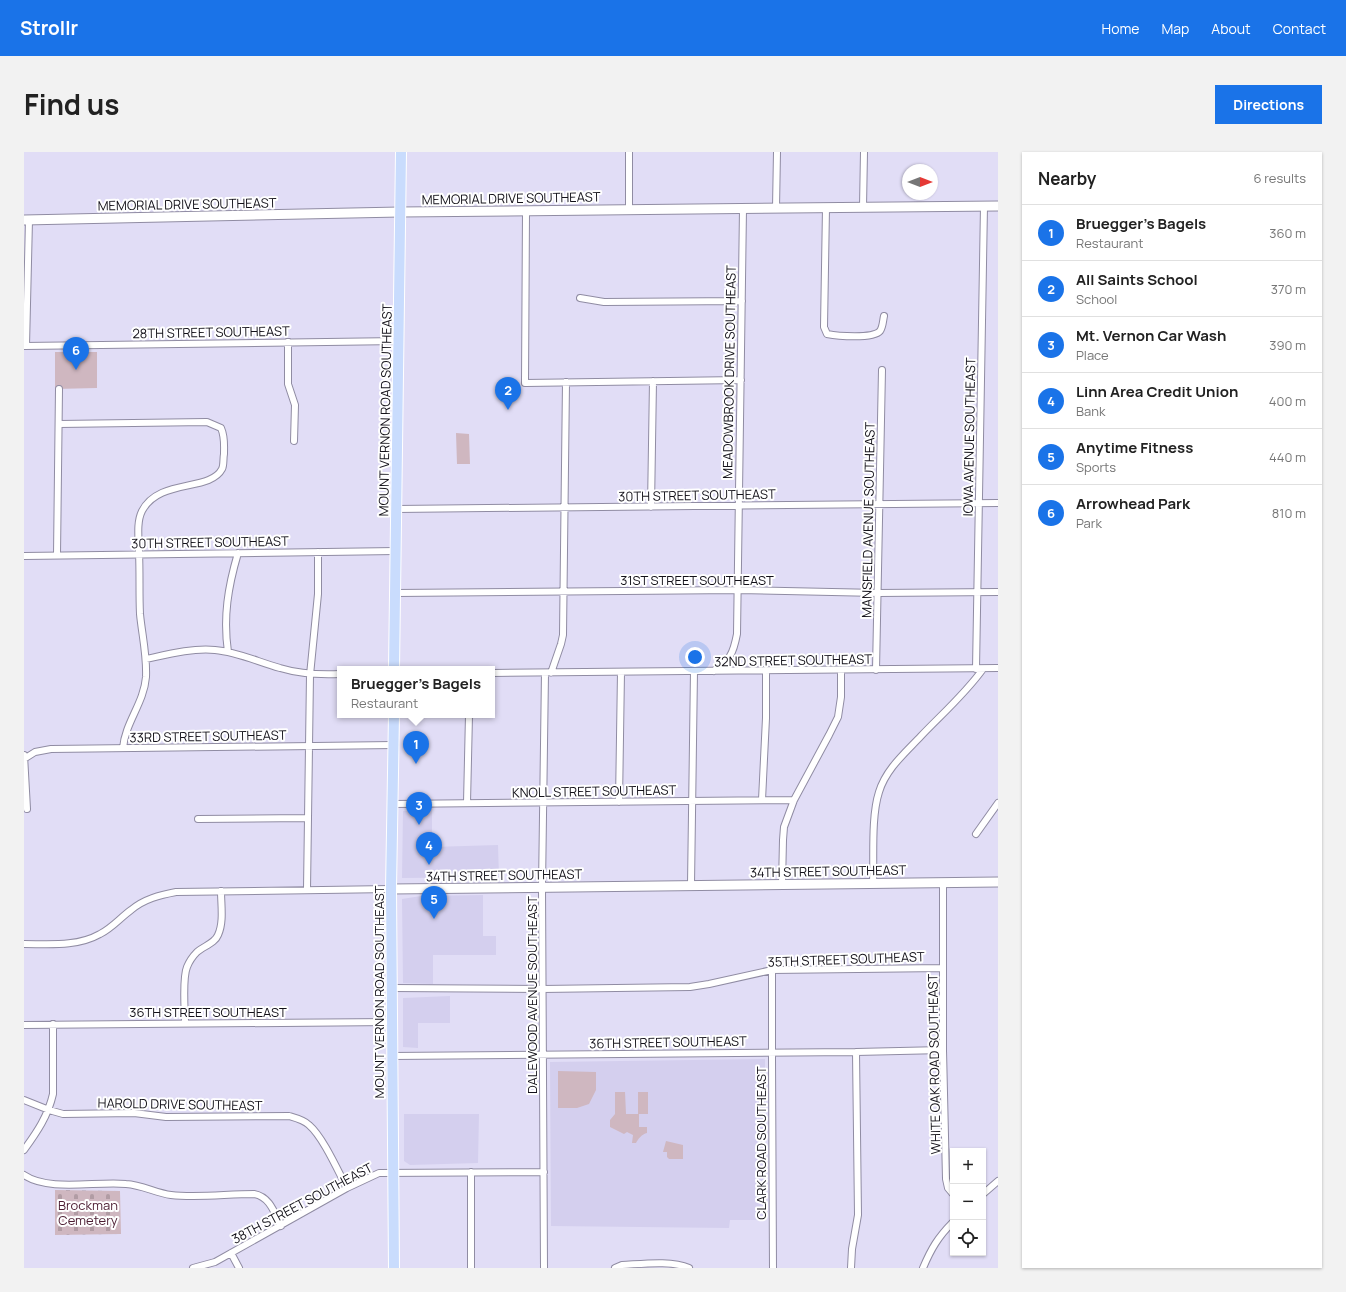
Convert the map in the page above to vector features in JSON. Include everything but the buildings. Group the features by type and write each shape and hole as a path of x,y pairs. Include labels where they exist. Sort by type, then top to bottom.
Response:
{"main road":[{"name":"MOUNT VERNON ROAD SOUTHEAST","path":"394,666 401,152"},
{"name":"MOUNT VERNON ROAD SOUTHEAST","path":"394,718 391,889 392,1173 394,1268"}],"street":[{"path":"628,210 629,152"},
{"path":"776,208 777,152"},
{"path":"863,207 864,152"},
{"name":"IOWA AVENUE SOUTHEAST","path":"976,669 984,206"},
{"name":"MEMORIAL DRIVE SOUTHEAST","path":"26,220 400,212 526,212 998,206"},
{"path":"826,208 824,327 827,334 835,336 873,335 880,331 884,316"},
{"name":"MEADOWBROOK DRIVE SOUTHEAST","path":"714,671 726,662 734,650 736,634 738,590 743,209"},
{"path":"526,212 525,383 741,380"},
{"path":"25,346 26,220"},
{"path":"580,298 604,302 742,301"},
{"name":"28TH STREET SOUTHEAST","path":"25,346 399,341"},
{"path":"288,342 288,384 295,404 294,441"},
{"name":"MANSFIELD AVENUE SOUTHEAST","path":"876,670 882,370"},
{"path":"651,507 652,381"},
{"name":"DALEWOOD AVENUE SOUTHEAST","path":"544,1268 542,887 544,803 548,673 561,644 563,635 566,382"},
{"path":"57,556 59,389"},
{"path":"59,424 207,422 221,428 225,436 223,467 219,473 208,480 165,491 156,495 141,512 139,522 140,613 146,658 146,679 142,696 124,737 123,748"},
{"name":"30TH STREET SOUTHEAST","path":"396,509 998,503"},
{"name":"30TH STREET SOUTHEAST","path":"24,556 396,551"},
{"path":"306,890 310,675 318,594 318,552"},
{"path":"228,652 226,627 228,592 238,553"},
{"name":"31ST STREET SOUTHEAST","path":"396,594 738,590 878,593 998,592"},
{"path":"146,658 189,650 216,650 247,657 279,668 310,675 337,674"},
{"name":"32ND STREET SOUTHEAST","path":"495,674 998,668"},
{"path":"873,883 875,810 879,792 885,777 895,763 970,687 983,669"},
{"path":"762,800 766,718 766,670"},
{"path":"782,884 784,827 794,800 838,717 841,697 841,670"},
{"path":"691,885 694,671"},
{"path":"619,802 620,672"},
{"path":"467,803 469,718"},
{"name":"33RD STREET SOUTHEAST","path":"24,757 35,752 51,749 394,745"},
{"path":"24,757 27,809"},
{"name":"KNOLL STREET SOUTHEAST","path":"393,804 794,800"},
{"path":"976,834 998,802"},
{"path":"198,819 307,818"},
{"name":"WHITE OAK ROAD SOUTHEAST","path":"943,882 943,1050 946,1179 950,1190"},
{"name":"34TH STREET SOUTHEAST","path":"24,944 62,944 82,941 99,935 131,910 146,901 160,895 176,892 998,882"},
{"path":"185,1023 186,969 191,958 218,936 221,928 221,891"},
{"name":"35TH STREET SOUTHEAST","path":"392,988 542,989 690,987 772,970 943,968"},
{"name":"CLARK ROAD SOUTHEAST","path":"772,970 773,1268"},
{"name":"36TH STREET SOUTHEAST","path":"24,1025 392,1022"},
{"path":"24,1150 42,1125 52,1094 52,1024"},
{"name":"36TH STREET SOUTHEAST","path":"392,1056 943,1050"},
{"path":"852,1268 852,1249 858,1215 856,1052"},
{"name":"HAROLD DRIVE SOUTHEAST","path":"24,1100 48,1110 63,1114 134,1113 166,1117 289,1116 308,1124 318,1135 347,1188"},
{"path":"471,1172 471,1268"},
{"name":"38TH STREET SOUTHEAST","path":"193,1268 215,1262 347,1188 379,1173 544,1172"},
{"path":"24,1175 29,1179 42,1183 125,1184 139,1186 161,1193 178,1195 262,1195 268,1201 281,1226"},
{"path":"986,1191 998,1181"},
{"path":"923,1268 932,1248 942,1233 950,1225"},
{"path":"232,1253 239,1268"},
{"path":"615,1268 622,1265 673,1264 683,1265 689,1268"}],"shaded area":[{"path":"432,809 432,847 498,845 499,877 402,878 403,811"},
{"path":"483,895 483,936 496,936 496,955 433,955 433,984 403,983 402,899 421,896"},
{"path":"450,996 450,1023 418,1023 418,1048 403,1047 403,998"},
{"path":"765,1059 765,1220 730,1220 729,1228 551,1226 550,1062"},
{"path":"404,1114 479,1114 478,1163 410,1165 404,1161"}],"green space":[{"path":"55,352 97,352 97,388 55,389"},
{"path":"456,433 469,434 470,464 457,464"},
{"path":"558,1071 596,1072 596,1090 589,1104 577,1108 558,1108"},
{"path":"615,1092 625,1092 626,1114 638,1114 638,1092 648,1092 648,1114 639,1114 639,1127 647,1127 647,1133 643,1134 636,1143 632,1143 633,1135 627,1132 624,1134 610,1127 610,1120 615,1114"},
{"path":"666,1141 683,1145 683,1159 669,1159 667,1157 667,1152 663,1152"},
{"name":"Brockman Cemetery","path":"55,1190 120,1191 121,1234 55,1235"}],"place":[{"name":"Arrowhead Park","path":"76,370"},
{"name":"All Saints School","path":"508,410"},
{"name":"Bruegger's Bagels","path":"416,764"},
{"name":"Mt. Vernon Car Wash","path":"419,825"},
{"name":"Linn Area Credit Union","path":"429,865"},
{"name":"Anytime Fitness","path":"434,919"}]}
